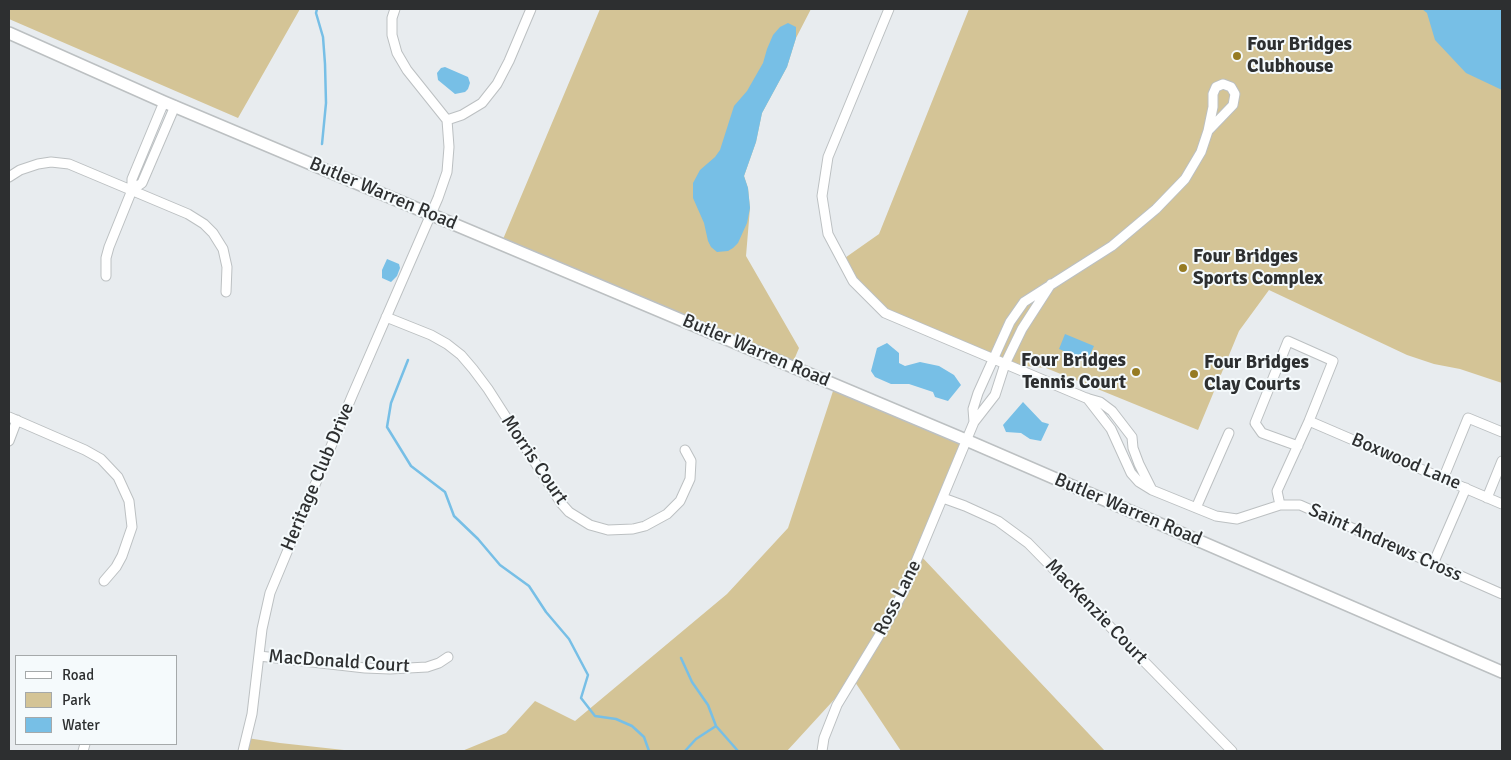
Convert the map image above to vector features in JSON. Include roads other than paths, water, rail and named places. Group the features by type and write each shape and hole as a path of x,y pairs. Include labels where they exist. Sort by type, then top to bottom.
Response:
{"main road":[{"name":"Butler Warren Road","path":"9,33 164,102 966,440 1502,672"}],"street":[{"path":"395,9 392,18 392,35 397,53 407,70 447,120 462,115 482,103 497,84 509,62 531,9"},
{"name":"Saint Andrews Cross","path":"889,9 828,157 822,196 828,234 853,281 885,313 1086,398 1100,402 1112,411 1132,436 1139,464 1152,490"},
{"path":"974,422 973,409 978,394 1010,322 1024,302 1112,246 1156,209 1184,179 1200,152 1208,131 1213,94 1216,87 1223,84 1231,88 1235,94 1232,105 1208,131"},
{"path":"106,276 106,258 109,247 132,190 132,179 164,102"},
{"path":"132,190 142,183 175,106"},
{"name":"Heritage Club Drive","path":"242,751 252,714 265,611 278,571 447,172 449,147 447,120"},
{"path":"9,177 32,165 51,162 63,163 81,168 188,214 213,232 225,255 227,267 226,292"},
{"path":"974,422 995,395 1005,364 1022,329 1051,284"},
{"name":"Morris Court","path":"386,318 431,335 447,344 461,356 488,389 561,503 590,526 608,530 633,530 667,514 680,501 690,479 691,461 685,450"},
{"path":"1280,505 1277,491 1298,446 1334,362 1288,341 1255,423 1262,433 1298,446"},
{"name":"Saint Andrews Cross","path":"1086,398 1110,429 1131,473 1139,482 1152,490 1216,516 1237,519 1280,505 1300,505 1502,594"},
{"path":"1443,478 1468,418 1502,432"},
{"path":"9,441 13,419 85,450 101,459 114,472 125,489 131,508 132,527 122,556 104,582"},
{"name":"Boxwood Lane","path":"1309,421 1502,504"},
{"name":"Ross Lane","path":"822,751 827,730 837,704 888,621 905,588 974,422"},
{"path":"1196,508 1230,434"},
{"path":"1487,498 1502,461"},
{"path":"1433,564 1466,488"},
{"name":"MacKenzie Court","path":"943,498 998,521 1028,543 1232,751"},
{"name":"MacDonald Court","path":"259,656 390,669 427,667 439,664 448,658"}],"water":[{"path":"1422,9 1502,9 1502,90 1466,73 1435,40 1427,13"},
{"path":"788,23 796,27 796,38 787,67 762,113 756,142 744,176 748,188 750,208 747,223 738,243 733,248 728,251 717,252 708,241 704,223 693,198 693,183 700,170 720,150 734,106 747,91 763,63 773,35 780,27"},
{"path":"445,67 468,77 470,83 465,92 455,94 438,80 437,73 441,68"},
{"path":"387,259 399,264 400,268 397,276 391,282 382,278 382,270"},
{"path":"1065,334 1094,346 1087,361 1059,349"},
{"path":"887,343 899,353 899,363 905,366 920,362 939,366 954,375 961,385 948,401 935,397 933,392 909,384 891,384 875,377 871,371 877,348"},
{"path":"1023,402 1042,422 1049,424 1041,441 1030,439 1021,433 1006,432 1003,425"}],"waterway":[{"path":"317,9 316,13 323,37 325,64 326,103 322,144"},
{"path":"408,360 391,403 387,427 411,466 445,492 454,516 478,539 500,565 529,586 546,612 569,639 588,675 581,698 595,716 616,719 632,726 644,737 649,751"},
{"path":"681,658 692,682 708,705 716,726 738,751"},
{"path":"685,751 696,739 716,726"}],"place":[{"name":"Four Bridges Clubhouse","path":"1237,56"},
{"name":"Four Bridges Sports Complex","path":"1183,268"},
{"name":"Four Bridges Tennis Court","path":"1136,372"},
{"name":"Four Bridges Clay Courts","path":"1194,374"}]}
